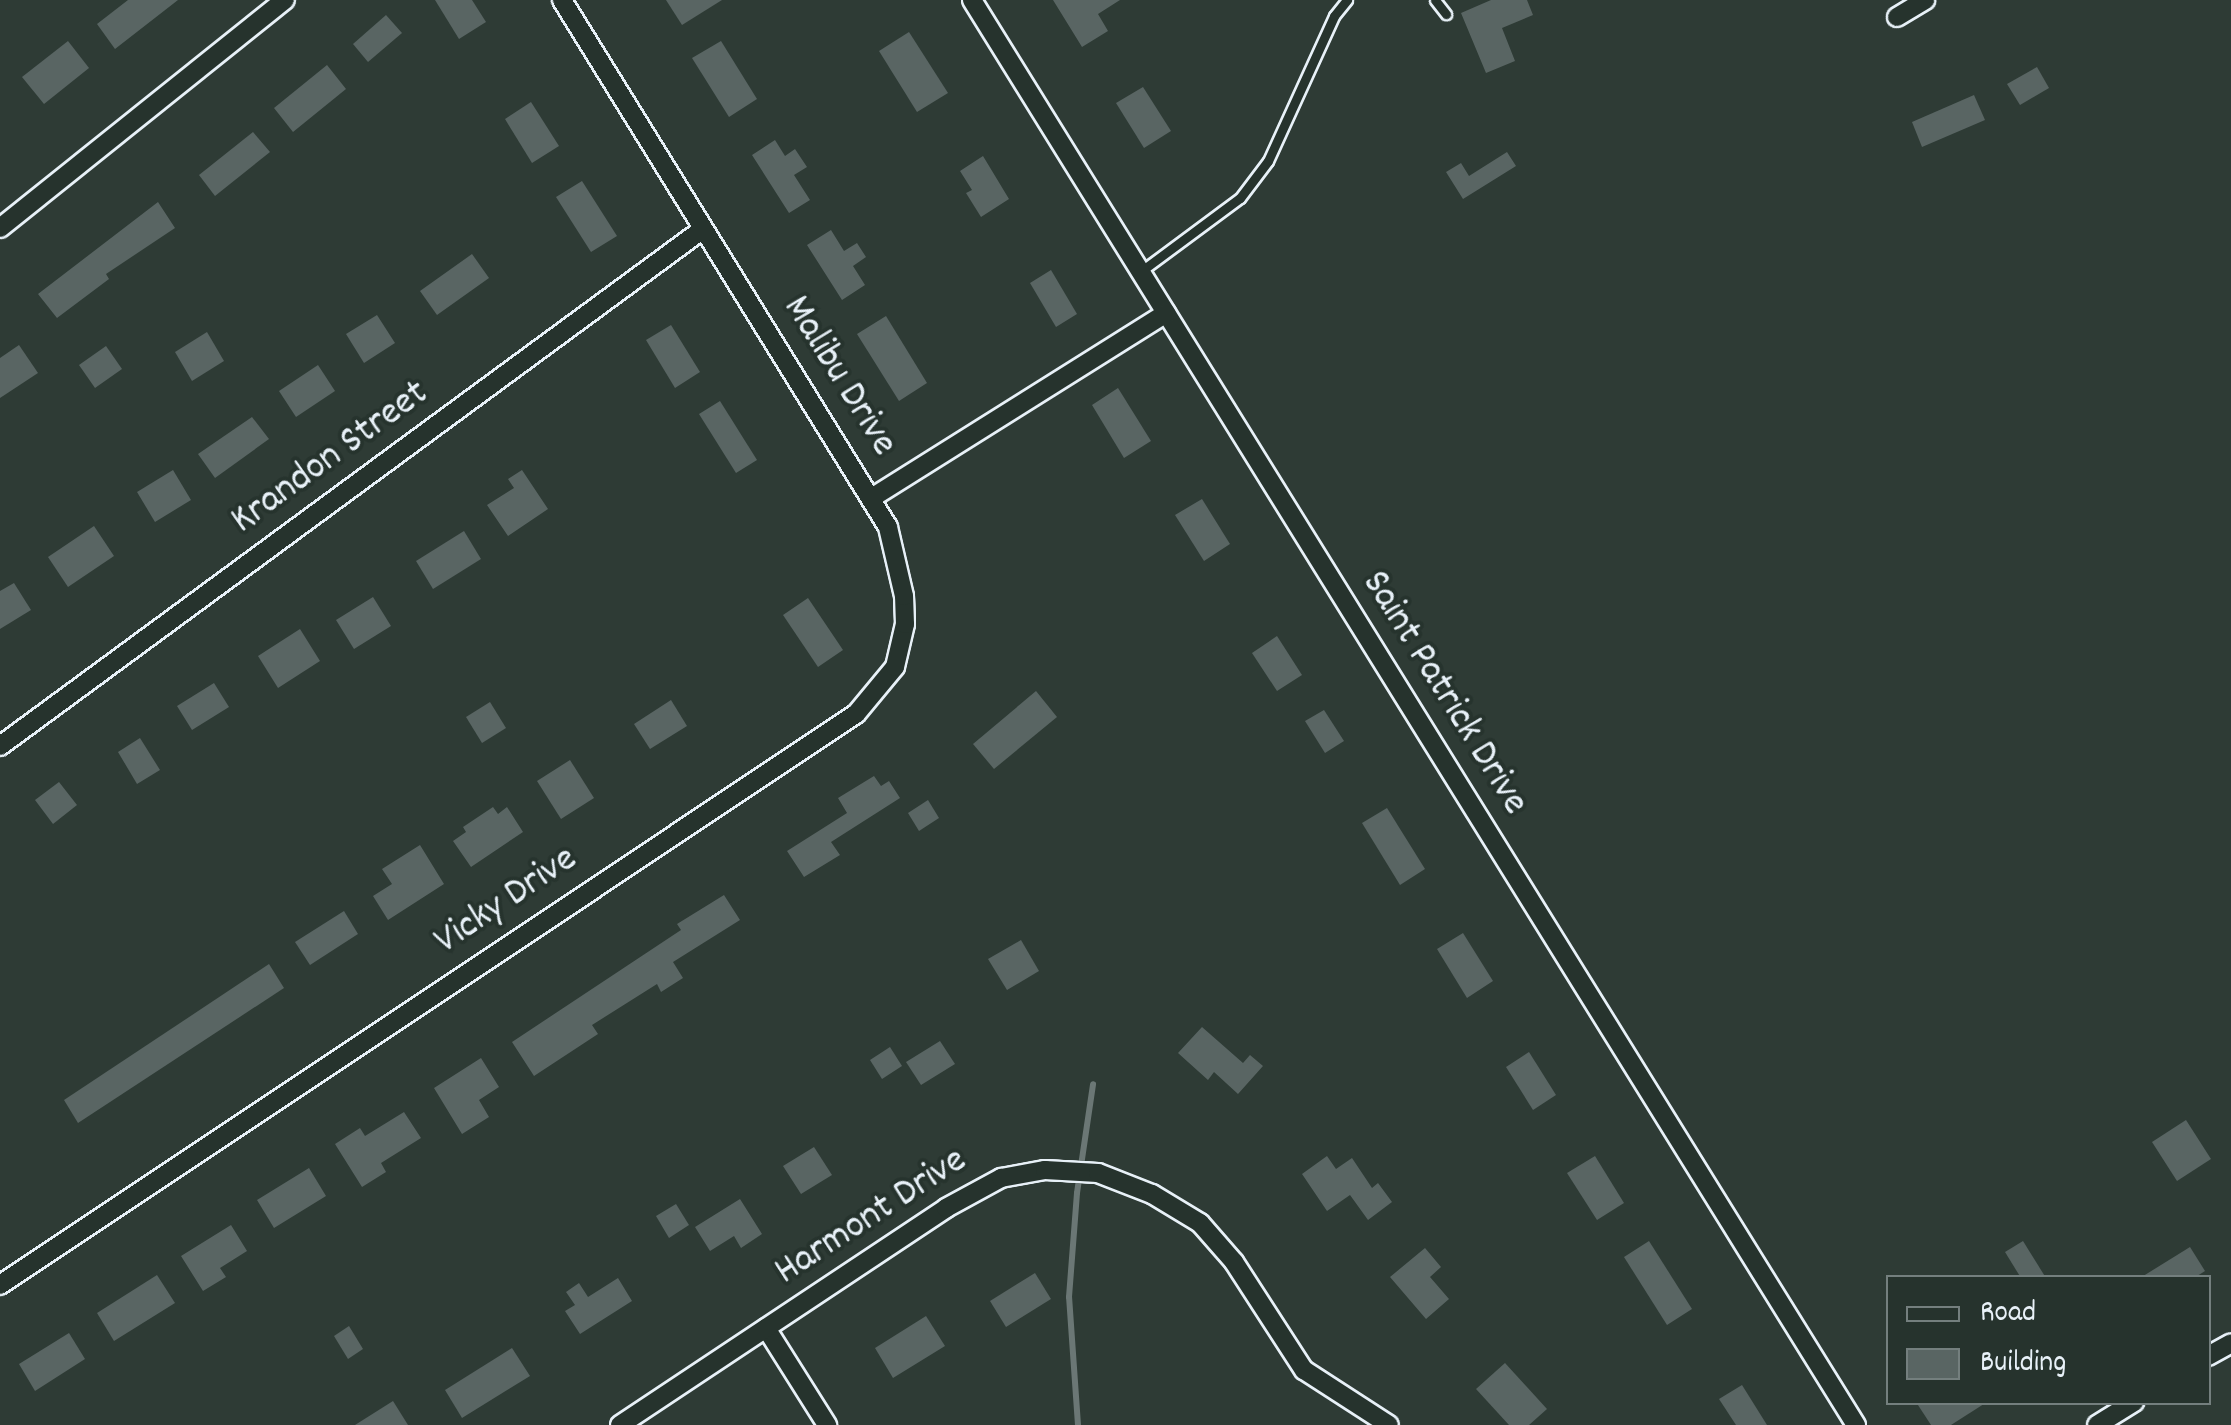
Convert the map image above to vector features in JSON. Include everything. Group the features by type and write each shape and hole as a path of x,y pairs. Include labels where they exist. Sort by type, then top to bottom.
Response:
{"street":[{"path":"0,228 285,0"},
{"name":"Malibu Drive","path":"562,0 873,497 1166,313"},
{"name":"Saint Patrick Drive","path":"972,0 1856,1425"},
{"path":"1897,17 1925,0"},
{"name":"Krandon Street","path":"0,746 703,229"},
{"name":"Vicky Drive","path":"0,1284 871,700 895,667 905,624 896,550 873,497"},
{"name":"Harmont Drive","path":"620,1425 946,1208 1001,1178 1045,1170 1098,1173 1152,1194 1200,1224 1234,1262 1304,1370 1389,1425"},
{"path":"766,1328 827,1425"},
{"path":"2097,1425 2129,1405"}],"lane":[{"path":"1140,272 1240,198 1268,161 1334,16 1347,0"},
{"path":"1435,0 1446,14"}],"building":[{"path":"128,0 178,0 115,49 97,24"},
{"path":"435,0 472,0 486,22 459,39"},
{"path":"666,0 722,0 682,25"},
{"path":"1053,0 1120,0 1098,14 1108,31 1082,47"},
{"path":"1491,0 1527,0 1533,15 1502,28 1515,61 1486,73 1461,13"},
{"path":"386,15 402,33 368,62 353,44"},
{"path":"909,32 948,93 917,112 879,51"},
{"path":"68,41 89,68 44,104 22,77"},
{"path":"721,41 757,99 729,117 692,58"},
{"path":"327,65 346,89 293,132 274,108"},
{"path":"2037,67 2049,88 2020,105 2007,84"},
{"path":"1143,87 1171,131 1144,148 1116,103"},
{"path":"1974,95 1985,120 1922,147 1912,122"},
{"path":"531,102 559,146 532,163 505,119"},
{"path":"253,132 270,152 215,196 199,175"},
{"path":"775,140 785,156 795,149 807,167 794,175 810,200 789,213 752,155"},
{"path":"1507,152 1516,166 1463,199 1446,172 1461,163 1469,176"},
{"path":"983,156 1009,199 981,217 966,193 972,190 960,171"},
{"path":"582,181 617,236 591,252 556,197"},
{"path":"158,202 175,228 106,274 109,279 57,318 38,294"},
{"path":"831,230 844,251 857,243 866,257 853,266 865,285 842,300 807,245"},
{"path":"472,254 489,278 437,315 420,291"},
{"path":"1051,270 1077,314 1056,327 1030,283"},
{"path":"377,315 395,343 364,363 346,334"},
{"path":"886,316 927,383 899,401 857,334"},
{"path":"671,325 700,372 675,388 646,340"},
{"path":"207,332 224,361 192,381 175,352"},
{"path":"19,345 38,373 0,398 0,358"},
{"path":"106,346 122,369 95,388 79,365"},
{"path":"318,365 335,391 296,417 279,391"},
{"path":"1118,388 1151,441 1124,458 1092,405"},
{"path":"720,401 757,460 736,473 699,414"},
{"path":"252,417 269,439 215,478 198,454"},
{"path":"173,470 191,500 155,522 137,492"},
{"path":"522,470 548,509 508,536 487,505 514,488 508,479"},
{"path":"1202,499 1230,544 1204,561 1175,515"},
{"path":"94,526 114,556 68,587 48,557"},
{"path":"464,531 481,559 433,589 416,561"},
{"path":"14,583 31,610 0,629 0,591"},
{"path":"373,597 391,626 354,649 336,620"},
{"path":"808,598 843,650 818,667 783,615"},
{"path":"300,629 320,661 278,688 258,656"},
{"path":"1277,636 1302,675 1277,691 1252,653"},
{"path":"214,683 229,707 192,730 177,706"},
{"path":"1036,691 1057,717 994,769 973,744"},
{"path":"671,700 687,726 650,749 634,724"},
{"path":"490,702 506,728 482,743 466,717"},
{"path":"1324,710 1344,741 1325,753 1305,721"},
{"path":"140,738 160,770 137,784 118,752"},
{"path":"570,760 594,798 561,819 537,781"},
{"path":"874,776 881,786 889,781 900,798 831,842 840,855 804,877 787,851 847,813 838,798"},
{"path":"59,782 77,805 53,824 35,800"},
{"path":"928,800 939,818 919,831 908,813"},
{"path":"493,807 498,814 507,807 523,832 471,867 453,841 466,832 463,827"},
{"path":"1387,808 1425,869 1400,885 1362,823"},
{"path":"420,845 444,884 388,920 373,896 392,884 382,869"},
{"path":"724,895 740,920 673,962 683,978 661,992 657,984 592,1025 598,1034 534,1076 512,1042 681,930 677,924"},
{"path":"344,911 358,934 310,965 295,942"},
{"path":"1463,933 1493,981 1467,998 1437,949"},
{"path":"1021,940 1039,971 1007,990 988,959"},
{"path":"269,964 284,988 78,1123 64,1100"},
{"path":"1202,1027 1243,1063 1250,1055 1263,1066 1238,1094 1214,1072 1208,1080 1178,1053"},
{"path":"940,1041 955,1064 921,1085 906,1062"},
{"path":"890,1047 902,1066 882,1079 870,1060"},
{"path":"1529,1052 1556,1095 1533,1110 1506,1067"},
{"path":"481,1058 499,1087 479,1100 489,1117 462,1134 434,1088"},
{"path":"404,1112 421,1138 381,1163 386,1172 362,1187 335,1144 360,1128 365,1136"},
{"path":"2186,1120 2211,1159 2177,1181 2152,1142"},
{"path":"814,1147 832,1175 801,1194 783,1166"},
{"path":"1327,1156 1336,1169 1352,1158 1372,1188 1378,1183 1392,1202 1368,1220 1350,1195 1327,1211 1302,1174"},
{"path":"1595,1156 1624,1203 1597,1220 1567,1173"},
{"path":"309,1168 326,1196 274,1228 257,1200"},
{"path":"740,1199 762,1234 741,1248 734,1236 710,1251 695,1227"},
{"path":"676,1204 689,1225 669,1238 656,1216"},
{"path":"231,1225 247,1251 220,1268 226,1277 203,1291 181,1256"},
{"path":"1649,1241 1692,1309 1667,1325 1624,1257"},
{"path":"2023,1241 2044,1275 2019,1275 2005,1252"},
{"path":"2190,1247 2205,1271 2199,1275 2145,1275"},
{"path":"1425,1248 1441,1267 1430,1277 1449,1299 1426,1319 1390,1277"},
{"path":"1035,1273 1051,1299 1006,1327 990,1301"},
{"path":"157,1275 175,1303 114,1341 97,1313"},
{"path":"618,1278 632,1301 580,1334 565,1311 575,1305 566,1292 579,1283 588,1297"},
{"path":"926,1316 945,1346 893,1378 875,1348"},
{"path":"349,1326 363,1349 348,1359 334,1336"},
{"path":"69,1333 85,1359 35,1391 19,1364"},
{"path":"512,1348 530,1376 462,1418 445,1390"},
{"path":"1505,1363 1547,1409 1529,1425 1509,1425 1476,1389"},
{"path":"1742,1385 1767,1425 1736,1425 1719,1399"},
{"path":"393,1401 408,1425 355,1425"},
{"path":"1918,1405 1982,1405 1951,1425 1931,1425"}],"waterway":[{"path":"1078,1425 1069,1297 1077,1193 1093,1084"}]}
